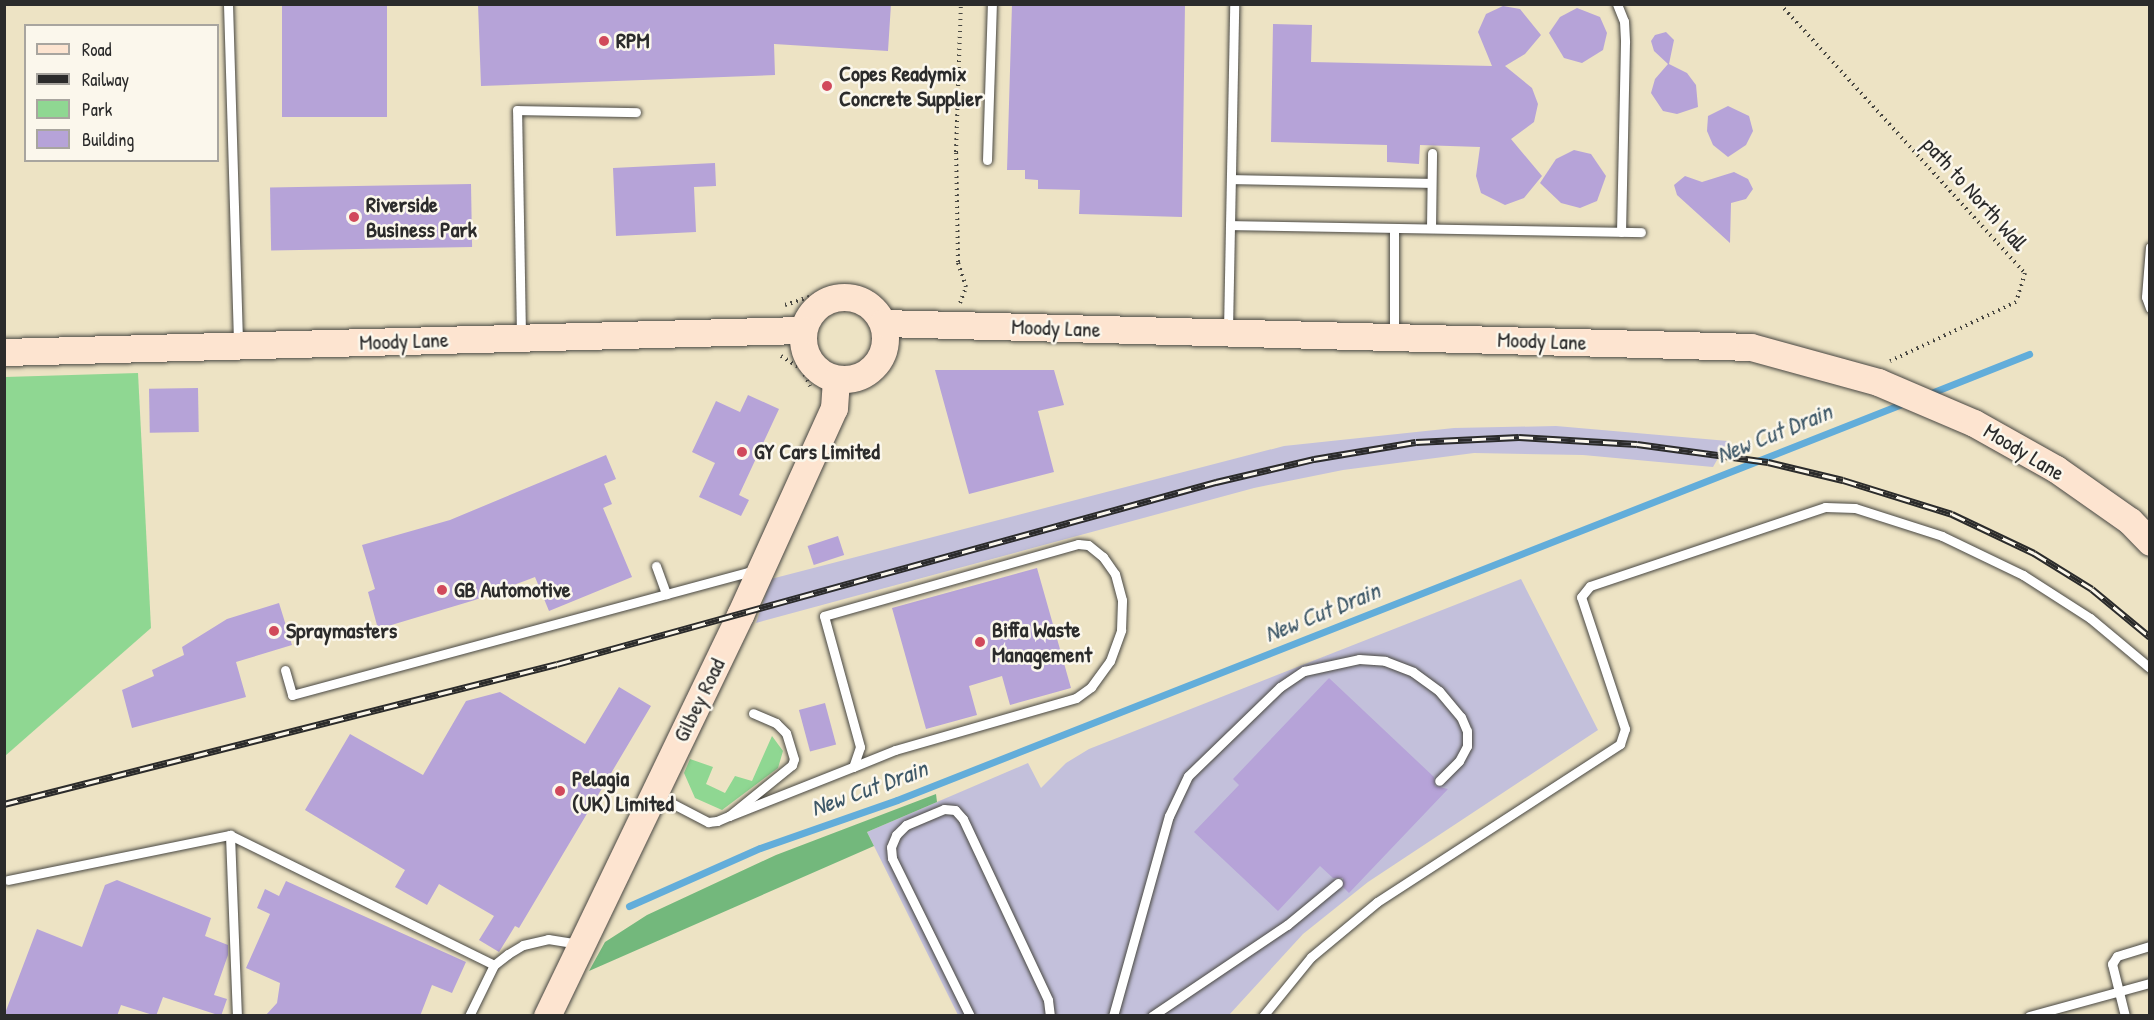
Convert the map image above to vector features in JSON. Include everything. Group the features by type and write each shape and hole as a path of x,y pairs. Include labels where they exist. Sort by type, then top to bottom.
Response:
{"street":[{"path":"847,297 871,307 883,323 886,337 882,355 874,367 862,376 836,380 810,362 803,349 803,330 818,306 847,297"},
{"name":"Moody Lane","path":"883,323 1751,347 1892,380 1934,406 1974,423 2056,469 2130,521 2150,542"},
{"name":"Moody Lane","path":"4,352 803,330"},
{"name":"Gilbey Road","path":"547,1016 757,576 834,408 836,380"}],"lane":[{"path":"228,4 238,345"},
{"path":"987,160 992,4"},
{"path":"1228,332 1234,4"},
{"path":"1617,4 1624,21 1625,42 1621,232"},
{"path":"521,338 517,110 636,112"},
{"path":"1431,228 1432,153"},
{"path":"1231,179 1431,183"},
{"path":"1230,225 1641,232"},
{"path":"1394,228 1394,337"},
{"path":"2150,248 2150,308"},
{"path":"1263,1016 1311,957 1377,902 1620,744 1625,729 1581,597 1590,586 1825,507 1855,508 1942,536 2023,575 2090,618 2150,668"},
{"path":"653,794 708,822 729,816 853,767 895,750 1076,698 1091,687 1110,661 1121,630 1122,600 1115,574 1103,557 1088,545 1078,544 824,616 860,747 853,767"},
{"path":"656,566 666,594"},
{"path":"285,670 292,695 748,572 757,576"},
{"path":"1113,1016 1169,816 1188,776 1280,687 1304,671 1359,659 1386,661 1413,672 1439,691 1461,717 1467,731 1467,746 1459,761 1439,781"},
{"path":"729,816 792,765 794,759 786,734 776,723 753,713"},
{"path":"970,1016 892,858 891,847 896,835 906,825 944,809 955,810 963,819 1048,1000 1050,1016"},
{"path":"8,880 230,835 494,965"},
{"path":"230,835 237,1016"},
{"path":"1152,1016 1287,925 1338,883"},
{"path":"469,1016 494,965 523,945 548,939 581,944"},
{"path":"2126,1016 2116,992 2112,964 2117,956 2150,946"},
{"path":"2029,1016 2150,983"}],"path":[{"path":"959,325 960,298 966,287 958,262 957,218 961,4"},
{"name":"path to North Wall","path":"1780,4 2025,273 2016,302 1892,357 1892,380"},
{"path":"773,353 802,369 812,393"}],"shaded area":[{"path":"1556,426 1728,441 1713,467 1583,455 1474,453 1343,470 1254,488 756,623 771,579 1284,446 1454,428"},
{"path":"1521,579 1598,730 1368,882 1303,934 1229,1015 958,1015 867,832 1028,763 1041,788 1066,763 1089,749"}],"green space":[{"path":"138,373 151,628 5,756 5,377"},
{"path":"772,736 783,751 778,768 722,810 695,798 684,773 690,759 713,767 706,784 725,793 735,776 752,781"},
{"path":"936,794 937,802 867,832 874,846 589,971 605,942 647,915 776,855"}],"building":[{"path":"282,4 387,4 387,117 282,117"},
{"name":"RPM","path":"478,4 891,4 888,51 774,44 775,75 481,86"},
{"path":"1012,4 1185,4 1182,217 1079,214 1080,190 1038,189 1038,180 1025,179 1025,170 1007,170"},
{"path":"1503,6 1520,9 1541,35 1525,54 1505,66 1532,88 1538,104 1534,122 1511,139 1542,176 1524,198 1505,205 1481,193 1476,176 1480,147 1420,145 1419,164 1387,162 1387,145 1271,142 1273,24 1312,25 1311,62 1492,66 1478,32 1486,14"},
{"path":"1577,8 1600,17 1607,33 1603,50 1582,63 1564,58 1549,33 1560,17"},
{"path":"1666,32 1674,40 1669,64 1687,73 1696,85 1698,107 1677,114 1663,111 1651,93 1655,79 1668,64 1654,51 1651,41 1655,35"},
{"path":"1728,106 1749,116 1753,131 1746,145 1728,157 1713,145 1707,131 1708,116"},
{"path":"1574,150 1591,154 1606,176 1597,201 1580,208 1561,203 1540,183 1556,159"},
{"path":"715,163 716,186 694,187 696,232 616,236 613,168"},
{"path":"1734,172 1748,179 1753,189 1746,199 1731,203 1730,243 1677,195 1674,185 1685,176 1702,182"},
{"path":"471,184 472,247 271,250 270,188"},
{"path":"935,370 1054,370 1064,405 1038,411 1054,472 969,494"},
{"path":"198,388 199,432 150,433 149,389"},
{"path":"748,395 779,409 739,495 749,500 741,516 699,497 715,463 692,452 716,401 740,412"},
{"path":"606,455 616,479 604,484 612,504 603,508 632,577 549,611 535,577 475,600 378,629 368,592 375,589 362,545 450,520"},
{"path":"838,536 844,555 814,565 808,546"},
{"name":"Biffa Waste Management","path":"1037,568 1071,688 1010,705 1002,676 969,686 977,715 926,729 892,608"},
{"path":"279,603 292,645 236,662 246,697 132,728 122,690 154,676 152,670 184,655 182,647 227,619"},
{"path":"1329,678 1434,777 1435,786 1448,789 1349,893 1343,887 1343,878 1333,878 1320,866 1278,911 1194,832 1239,785 1233,779"},
{"path":"619,687 651,706 519,928 515,926 499,952 479,940 494,916 439,884 427,905 395,887 405,870 305,810 350,734 423,775 466,701 500,692 585,744"},
{"path":"825,703 836,745 810,752 799,710"},
{"path":"117,880 211,918 205,936 228,945 228,955 214,995 227,999 221,1016 163,997 156,1016 121,1005 117,1016 4,1016 37,929 82,947 105,885"},
{"path":"286,881 466,962 452,993 432,985 420,1016 265,1016 277,1003 280,983 246,968 270,914 257,908 265,889 279,896"}],"waterway":[{"name":"New Cut Drain","path":"1926,395 2029,354"},
{"name":"New Cut Drain","path":"629,906 760,848 897,800 1907,402"}],"railway":[{"path":"4,804 557,664 1216,482 1314,459 1416,442 1519,437 1637,444 1768,462 1843,480 1952,514 2034,553 2092,589 2150,637"}],"place":[{"name":"RPM","path":"604,41"},
{"name":"Copes Readymix Concrete Supplier","path":"827,86"},
{"name":"Riverside Business Park","path":"354,217"},
{"name":"GY Cars Limited","path":"742,452"},
{"name":"GB Automotive","path":"442,590"},
{"name":"Spraymasters","path":"274,631"},
{"name":"Biffa Waste Management","path":"980,642"},
{"name":"Pelagia (UK) Limited","path":"560,791"}]}
